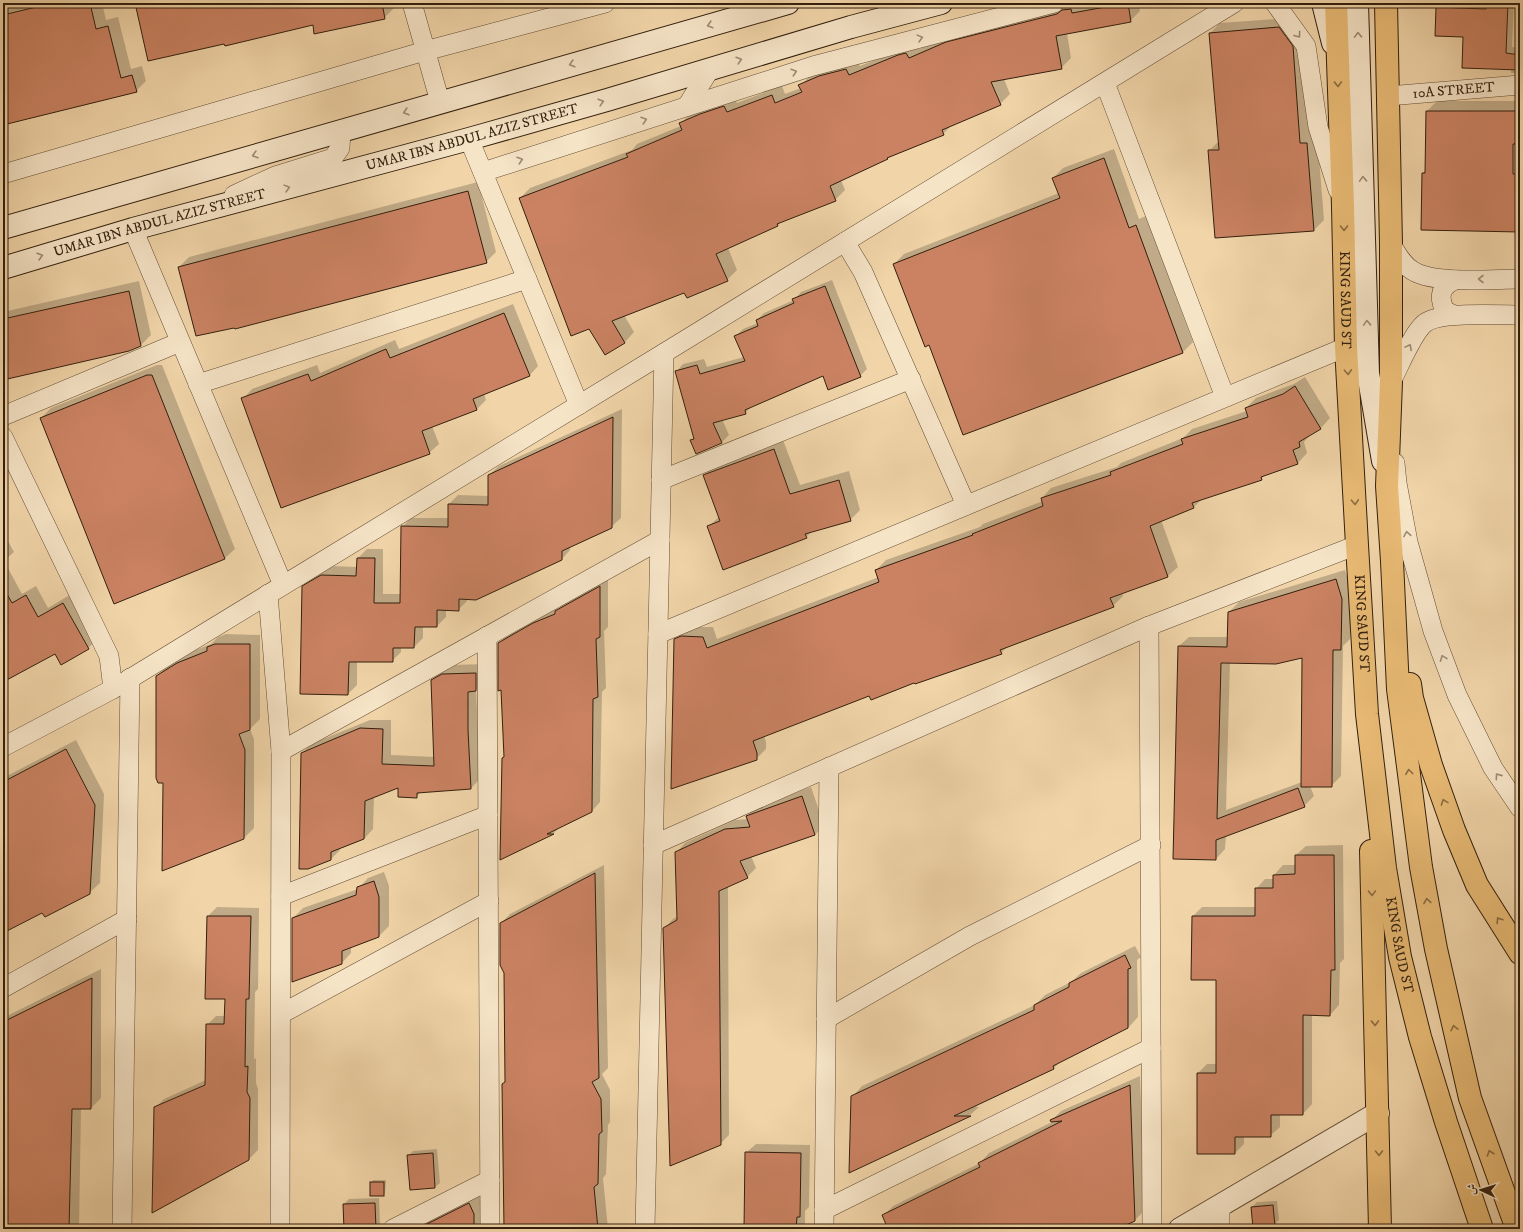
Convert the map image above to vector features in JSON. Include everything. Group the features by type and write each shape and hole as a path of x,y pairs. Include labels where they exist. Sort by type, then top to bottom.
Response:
{"main road":[{"path":"3,228 788,3"},
{"name":"UMAR IBN ABDUL AZIZ STREET","path":"3,268 133,229 469,139 851,27 941,3"},
{"path":"1323,3 1337,61"},
{"name":"KING SAUD ST","path":"1336,3 1346,347 1357,545 1367,714 1385,868 1400,957 1422,1044 1446,1122 1482,1229"},
{"path":"1357,3 1368,374 1387,486 1398,689 1421,867 1436,950 1470,1098 1516,1229"},
{"path":"1386,3 1391,244 1391,418 1387,486"},
{"path":"1392,561 1400,630 1412,698 1431,765 1454,830 1477,885 1520,952"},
{"path":"1367,714 1380,1229"},
{"path":"1180,1229 1378,1114"}],"street":[{"path":"412,3 440,102"},
{"path":"3,174 425,51 605,3"},
{"path":"483,172 813,66 1054,3"},
{"path":"3,747 114,689 1234,3"},
{"path":"1276,3 1306,46 1318,127 1343,206"},
{"path":"687,106 710,69"},
{"path":"1105,83 1224,397"},
{"name":"10A STREET","path":"1388,96 1520,85"},
{"path":"204,210 275,176 333,158 340,148 342,130"},
{"path":"469,139 579,405"},
{"path":"133,229 198,384 276,590 281,750 280,1229"},
{"path":"845,242 863,272 966,505"},
{"path":"1391,244 1403,262 1414,272 1426,277 1455,280 1520,279"},
{"path":"198,384 527,279"},
{"path":"1454,315 1445,310 1441,297 1442,290 1446,284 1455,280"},
{"path":"1391,382 1415,336 1425,323 1435,318 1454,315 1520,315"},
{"path":"3,416 180,342"},
{"path":"658,634 1346,347"},
{"path":"645,1229 664,353"},
{"path":"661,480 911,379"},
{"path":"1391,418 1397,483 1408,542 1433,631 1457,695 1493,768 1520,808"},
{"path":"3,437 9,464 109,656 114,689"},
{"path":"281,750 660,540"},
{"path":"653,845 1149,626 1357,545"},
{"path":"1149,626 1152,1229"},
{"path":"488,636 490,1229"},
{"path":"122,1229 130,678"},
{"path":"824,1229 829,767"},
{"path":"281,896 488,815"},
{"path":"826,1020 970,936 1151,845"},
{"path":"281,1014 489,902"},
{"path":"3,988 127,919"},
{"path":"824,1210 1151,1048"},
{"path":"393,1229 490,1180"},
{"path":"1220,1206 1220,1229"}],"building":[{"path":"53,3 90,3 96,29 108,26 121,78 132,75 137,92 3,125 3,15"},
{"path":"135,3 382,3 385,19 314,34 313,25 225,46 224,44 148,61"},
{"path":"1128,3 1131,22 1056,36 1062,69 991,82 1001,105 942,130 944,135 887,158 888,159 830,186 836,201 777,224 778,226 716,254 728,281 687,298 684,293 612,321 625,343 605,355 589,329 571,336 519,198 628,157 626,154 682,130 679,123 724,106 727,112 772,95 775,103 802,92 798,85 819,76 846,69 849,75 898,55 906,53 909,58 946,42 1057,14 1062,10 1071,9 1072,13"},
{"path":"1486,3 1508,3 1506,53 1520,55 1520,70 1462,68 1463,37 1435,36 1436,7 1486,9"},
{"path":"1279,27 1293,46 1300,143 1307,143 1314,231 1215,238 1208,150 1219,150 1209,33"},
{"path":"1426,111 1520,111 1520,144 1513,144 1513,174 1520,174 1520,232 1421,230 1422,173 1425,173"},
{"path":"1104,158 1129,228 1136,225 1183,353 963,435 929,345 925,347 893,264 1060,198 1052,178"},
{"path":"468,191 487,263 235,329 196,336 178,267"},
{"path":"825,286 861,377 828,390 823,376 745,410 746,414 713,423 722,443 696,454 690,440 694,439 675,371 697,365 700,374 745,361 734,336 758,326 756,320 794,303 792,299"},
{"path":"129,291 141,346 129,351 3,380 3,319"},
{"path":"504,313 530,376 473,399 477,410 422,431 430,454 281,508 241,398 308,374 311,381 386,349 390,358"},
{"path":"147,375 152,375 225,559 114,604 40,418"},
{"path":"1295,386 1321,429 1299,442 1300,447 1293,450 1298,464 1261,477 1262,480 1192,503 1194,508 1150,526 1168,577 1110,598 1114,607 1000,650 1002,654 915,684 914,683 871,700 869,696 753,741 757,753 757,760 671,789 674,639 681,636 703,637 707,648 879,582 875,570 973,535 972,534 1043,506 1041,498 1111,475 1110,472 1183,444 1181,439 1248,417 1245,408 1283,394"},
{"path":"613,417 612,528 562,551 562,560 476,600 459,599 459,611 437,610 437,627 415,627 414,648 393,648 393,662 349,662 348,695 300,694 302,586 321,575 356,576 357,558 375,558 374,603 400,603 401,526 448,527 448,504 488,505 488,475"},
{"path":"774,449 790,494 839,480 851,521 805,534 807,538 723,570 707,526 720,521 703,475"},
{"path":"1336,579 1342,599 1341,650 1333,650 1332,787 1301,787 1302,658 1276,664 1221,663 1217,819 1298,788 1305,807 1216,840 1216,860 1173,859 1178,646 1227,647 1228,612"},
{"path":"600,586 600,637 596,639 598,697 593,699 592,812 547,834 554,834 500,860 502,758 504,757 501,690 498,691 498,643 533,623 555,614 555,611"},
{"path":"3,587 12,603 26,595 38,617 63,603 89,649 61,665 55,654 3,682"},
{"path":"215,644 250,644 250,730 239,734 245,750 244,839 162,871 163,783 158,783 156,778 156,676 177,663 207,651 207,647"},
{"path":"476,673 476,691 468,692 471,789 417,793 417,798 398,797 398,788 365,801 364,839 331,852 331,860 308,869 299,869 301,753 360,728 383,729 382,764 434,766 431,680 442,674"},
{"path":"66,749 95,805 90,894 45,917 42,913 3,933 3,782"},
{"path":"802,796 815,835 740,861 748,878 719,891 721,1145 670,1166 663,928 677,920 675,852 725,829 750,827 746,816"},
{"path":"1295,855 1334,855 1335,970 1331,970 1330,1016 1303,1015 1303,1115 1271,1115 1271,1137 1235,1137 1235,1154 1197,1154 1197,1073 1216,1073 1216,980 1191,980 1192,916 1255,916 1255,888 1273,888 1273,875 1295,874"},
{"path":"595,873 599,1078 592,1082 601,1099 602,1132 599,1134 598,1184 594,1187 598,1229 504,1229 502,1084 505,1082 504,973 500,965 500,923"},
{"path":"374,881 379,897 379,937 342,951 342,964 292,982 292,918 356,895 357,887"},
{"path":"207,916 251,916 249,999 246,999 245,1067 248,1066 247,1092 250,1098 249,1160 152,1213 154,1107 205,1085 206,1024 224,1024 225,999 205,999"},
{"path":"1125,955 1131,968 1128,969 1128,1028 1053,1066 1054,1069 954,1116 971,1116 849,1173 851,1096 1034,1010 1034,1005 1069,987 1069,983"},
{"path":"92,978 91,1109 72,1109 69,1229 3,1229 3,1022"},
{"path":"1130,1085 1135,1221 1117,1229 888,1229 882,1215 980,1167 978,1163 1062,1121 1051,1122 1050,1120"},
{"path":"745,1152 801,1153 800,1217 797,1217 796,1229 744,1229"},
{"path":"433,1153 435,1188 410,1190 407,1155"},
{"path":"370,1182 384,1182 384,1196 370,1196"},
{"path":"375,1203 376,1229 344,1229 343,1204"},
{"path":"469,1203 474,1214 474,1229 417,1229"},
{"path":"1273,1205 1275,1226 1253,1228 1251,1207"}]}
